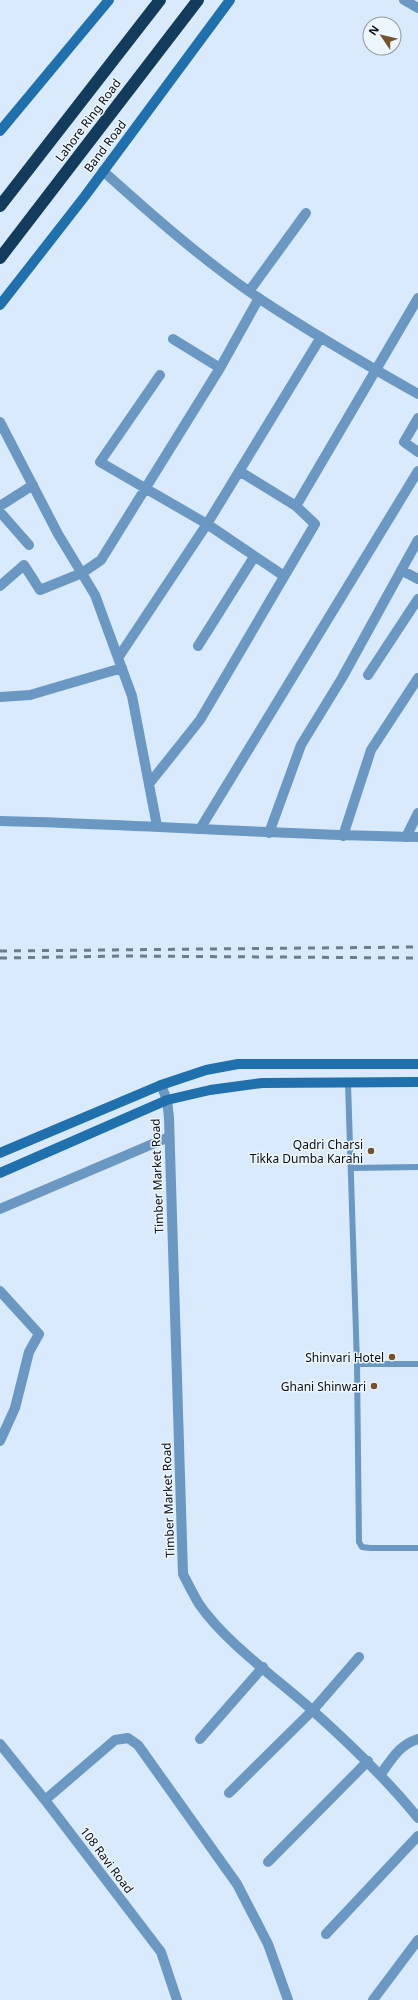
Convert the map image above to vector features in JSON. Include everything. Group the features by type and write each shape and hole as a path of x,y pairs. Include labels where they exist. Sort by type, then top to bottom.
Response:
{"highway":[{"name":"Lahore Ring Road","path":"0,206 160,0"},
{"name":"Lahore Ring Road","path":"0,258 198,0"}],"main road":[{"path":"0,131 109,0"},
{"name":"Band Road","path":"0,305 103,171 230,0"},
{"path":"0,1153 161,1085 206,1070 238,1064 418,1064"},
{"path":"0,1173 166,1100 210,1090 262,1083 418,1082"}],"street":[{"path":"404,0 418,8"},
{"path":"103,171 170,230 259,298 375,370 418,394"},
{"path":"250,290 306,214"},
{"path":"0,586 24,565 40,590 82,573 101,560 220,368 259,298"},
{"path":"296,506 418,298"},
{"path":"118,658 207,524 321,337"},
{"path":"173,339 220,368"},
{"path":"160,375 100,462 207,524 284,576"},
{"path":"418,418 404,442 418,452"},
{"path":"0,422 58,534 95,595 132,696 157,826"},
{"path":"149,784 200,720 315,524 296,506 239,471"},
{"path":"200,829 418,471"},
{"path":"0,506 33,485"},
{"path":"0,512 29,545"},
{"path":"269,833 301,745 342,678 418,540"},
{"path":"198,646 254,557"},
{"path":"402,570 418,579"},
{"path":"368,675 418,599"},
{"path":"0,697 30,695 122,668"},
{"path":"343,836 371,750 418,678"},
{"path":"406,837 418,813"},
{"path":"0,821 157,826 343,836 418,837"},
{"name":"Timber Market Road","path":"161,1085 166,1100 169,1137 183,1574 204,1610 231,1641 313,1710 368,1761 381,1774 418,1818"},
{"path":"0,1209 169,1137"},
{"path":"0,1291 39,1334 29,1352 15,1408 0,1441"},
{"path":"229,1793 313,1710 359,1657"},
{"path":"200,1738 263,1667"},
{"path":"45,1800 115,1740 128,1738 138,1745 237,1884 268,1944 288,2000"},
{"path":"381,1774 398,1750 412,1740 418,1739"},
{"name":"108 Ravi Road","path":"0,1744 45,1800 161,1952 177,2000"},
{"path":"268,1862 368,1761"},
{"path":"326,1934 418,1836"},
{"path":"373,2000 418,1940"}],"lane":[{"path":"348,1083 352,1168 360,1542 362,1547 370,1548 418,1548"},
{"path":"352,1168 418,1167"},
{"path":"357,1364 418,1364"}],"railway":[{"path":"0,951 418,947"},
{"path":"0,958 125,956 418,958"}],"place":[{"name":"Qadri Charsi Tikka Dumba Karahi","path":"371,1151"},
{"name":"Shinvari Hotel","path":"392,1357"},
{"name":"Ghani Shinwari","path":"374,1386"}]}
